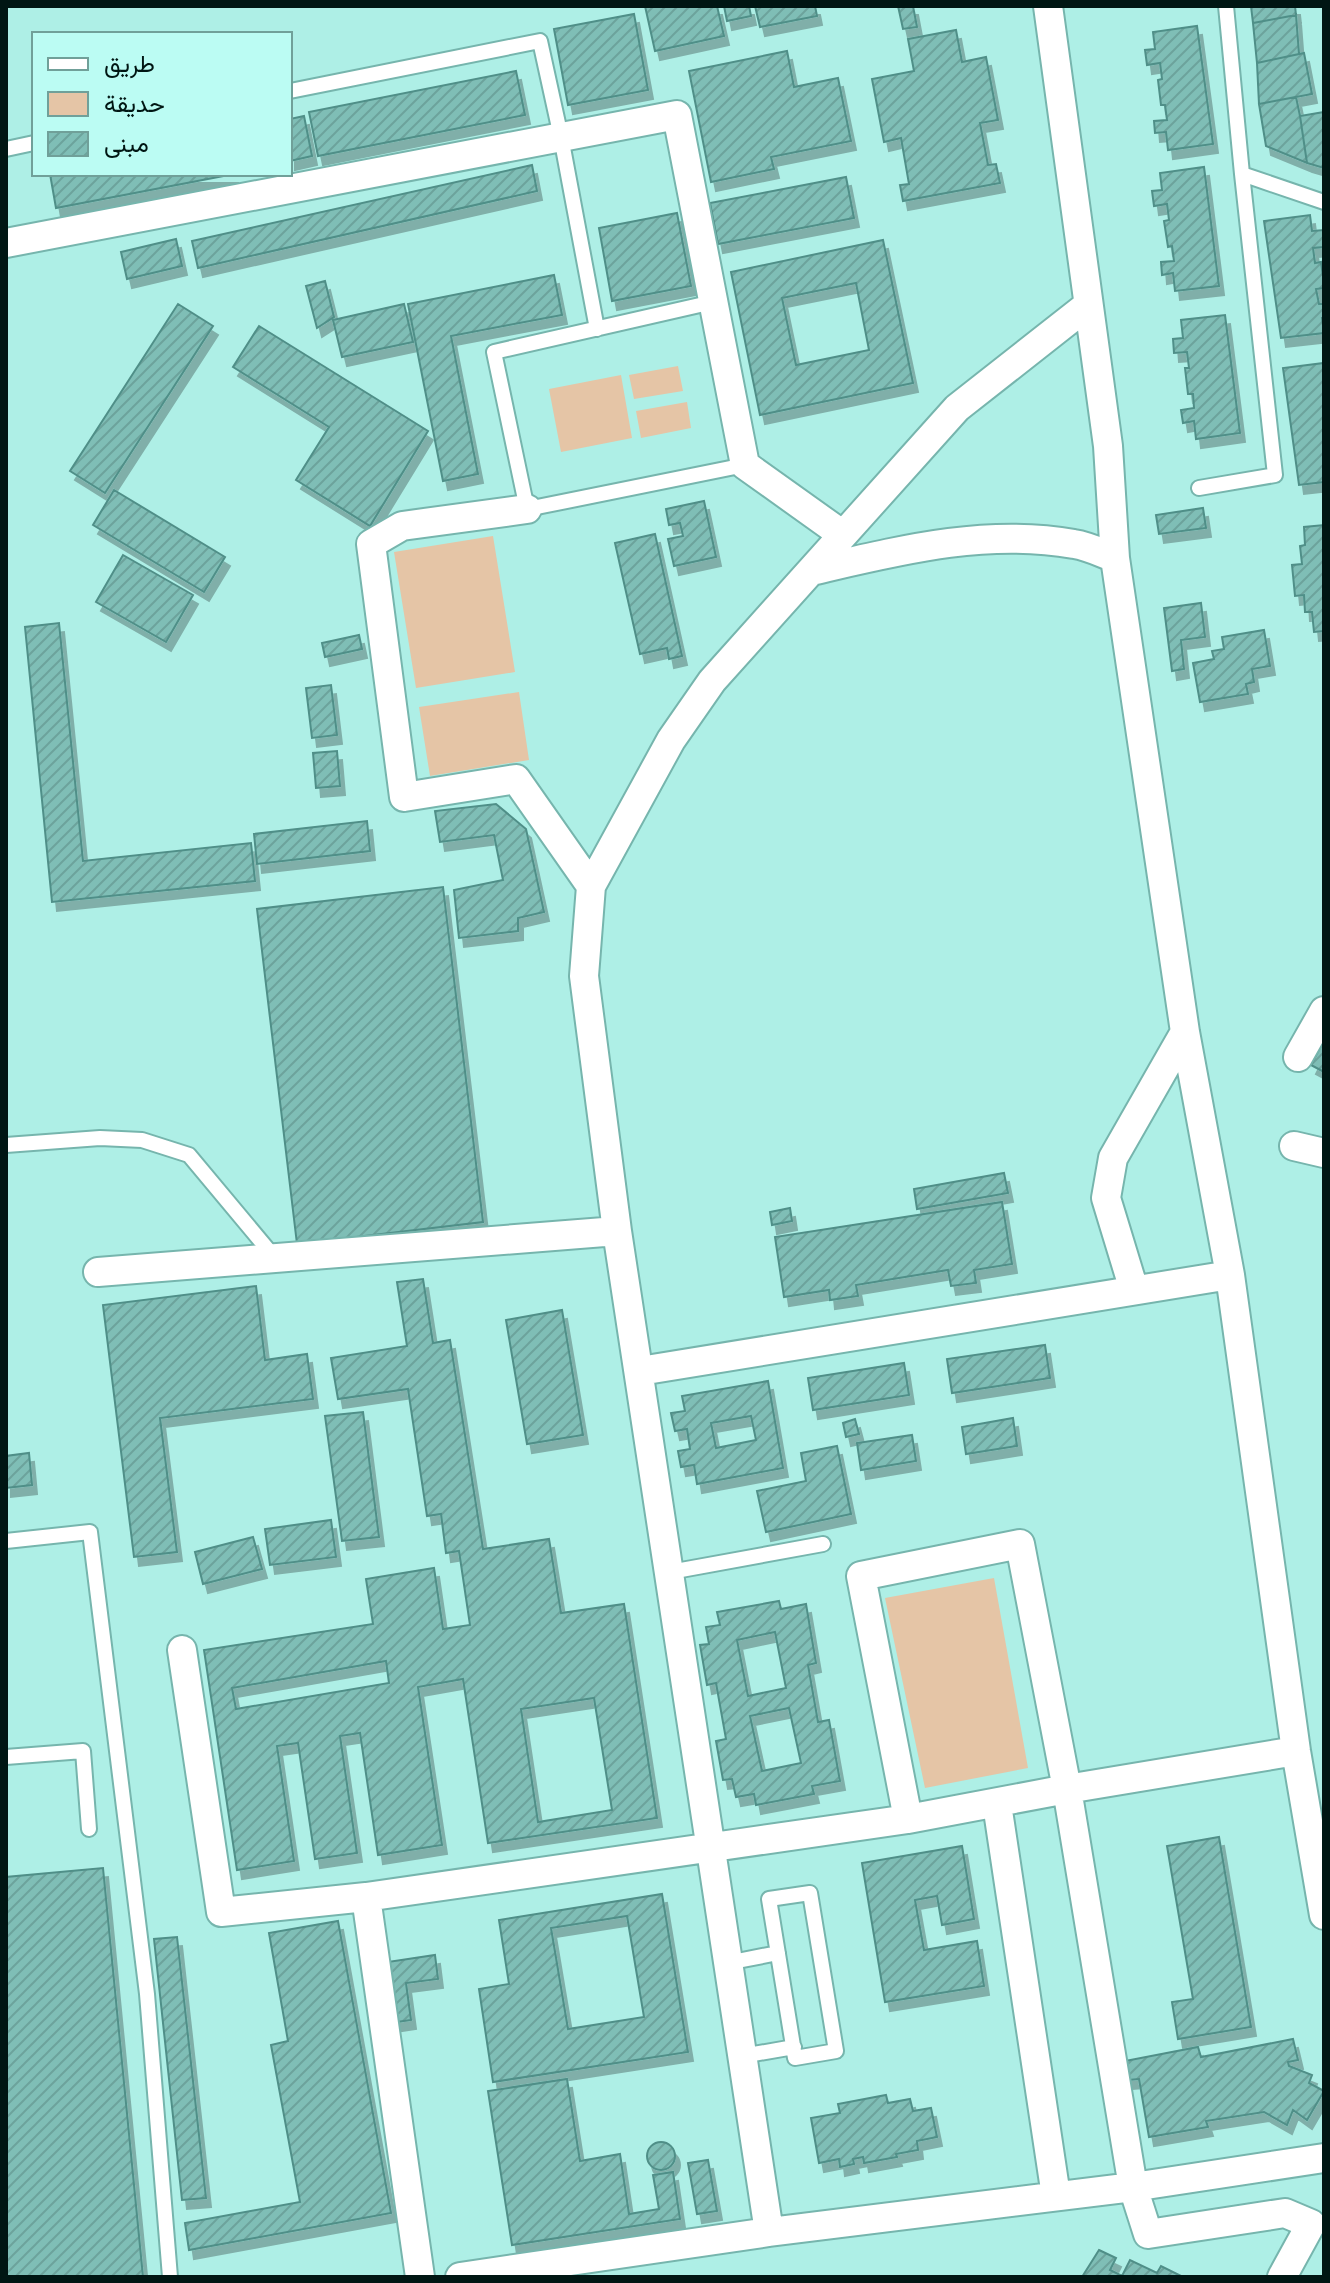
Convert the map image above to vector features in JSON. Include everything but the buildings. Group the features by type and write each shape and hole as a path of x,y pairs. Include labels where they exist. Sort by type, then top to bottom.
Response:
{"street":[{"path":"1048,6 1108,446 1115,558 1185,1032 1230,1275 1296,1751 1324,1915"},
{"path":"6,243 677,115 745,465 843,535"},
{"path":"769,2232 617,1231 584,976 591,886 671,740 712,681 957,408 1088,305"},
{"path":"527,509 402,526 371,544 404,797 516,779 591,886"},
{"path":"811,571 925,544 1013,538 1077,544 1115,558"},
{"path":"1298,1057 1324,1011"},
{"path":"1134,1290 1106,1198 1113,1158 1185,1032"},
{"path":"1294,1146 1324,1153"},
{"path":"98,1272 617,1231"},
{"path":"640,1371 1230,1275"},
{"path":"908,1819 861,1576 1020,1544 1067,1789 1133,2187 1148,2234 1285,2213 1311,2224 1282,2277"},
{"path":"182,1650 221,1912 366,1897 908,1819 1296,1751"},
{"path":"997,1804 1056,2196"},
{"path":"366,1897 420,2277"},
{"path":"460,2277 769,2232 1133,2187 1324,2158"}],"lane":[{"path":"1199,488 1275,475 1226,6"},
{"path":"292,91 540,41 597,329"},
{"path":"6,149 32,143"},
{"path":"1242,174 1324,202"},
{"path":"713,302 494,352 527,509 745,465"},
{"path":"6,1145 100,1138 142,1140 189,1155 275,1258"},
{"path":"6,1541 90,1532 147,1994 170,2277"},
{"path":"670,1572 823,1544"},
{"path":"6,1757 83,1751 89,1829"},
{"path":"810,1893 836,2051 795,2058 794,2047 769,1899 810,1893"},
{"path":"727,1963 778,1953"},
{"path":"742,2056 794,2047"}],"green space":[{"path":"678,366 683,391 634,399 629,375"},
{"path":"621,375 632,438 561,452 549,389"},
{"path":"687,402 691,428 641,438 636,411"},
{"path":"493,536 515,672 416,688 394,552"},
{"path":"519,692 529,760 430,776 419,707"},
{"path":"994,1578 1028,1768 925,1788 885,1598"}]}
